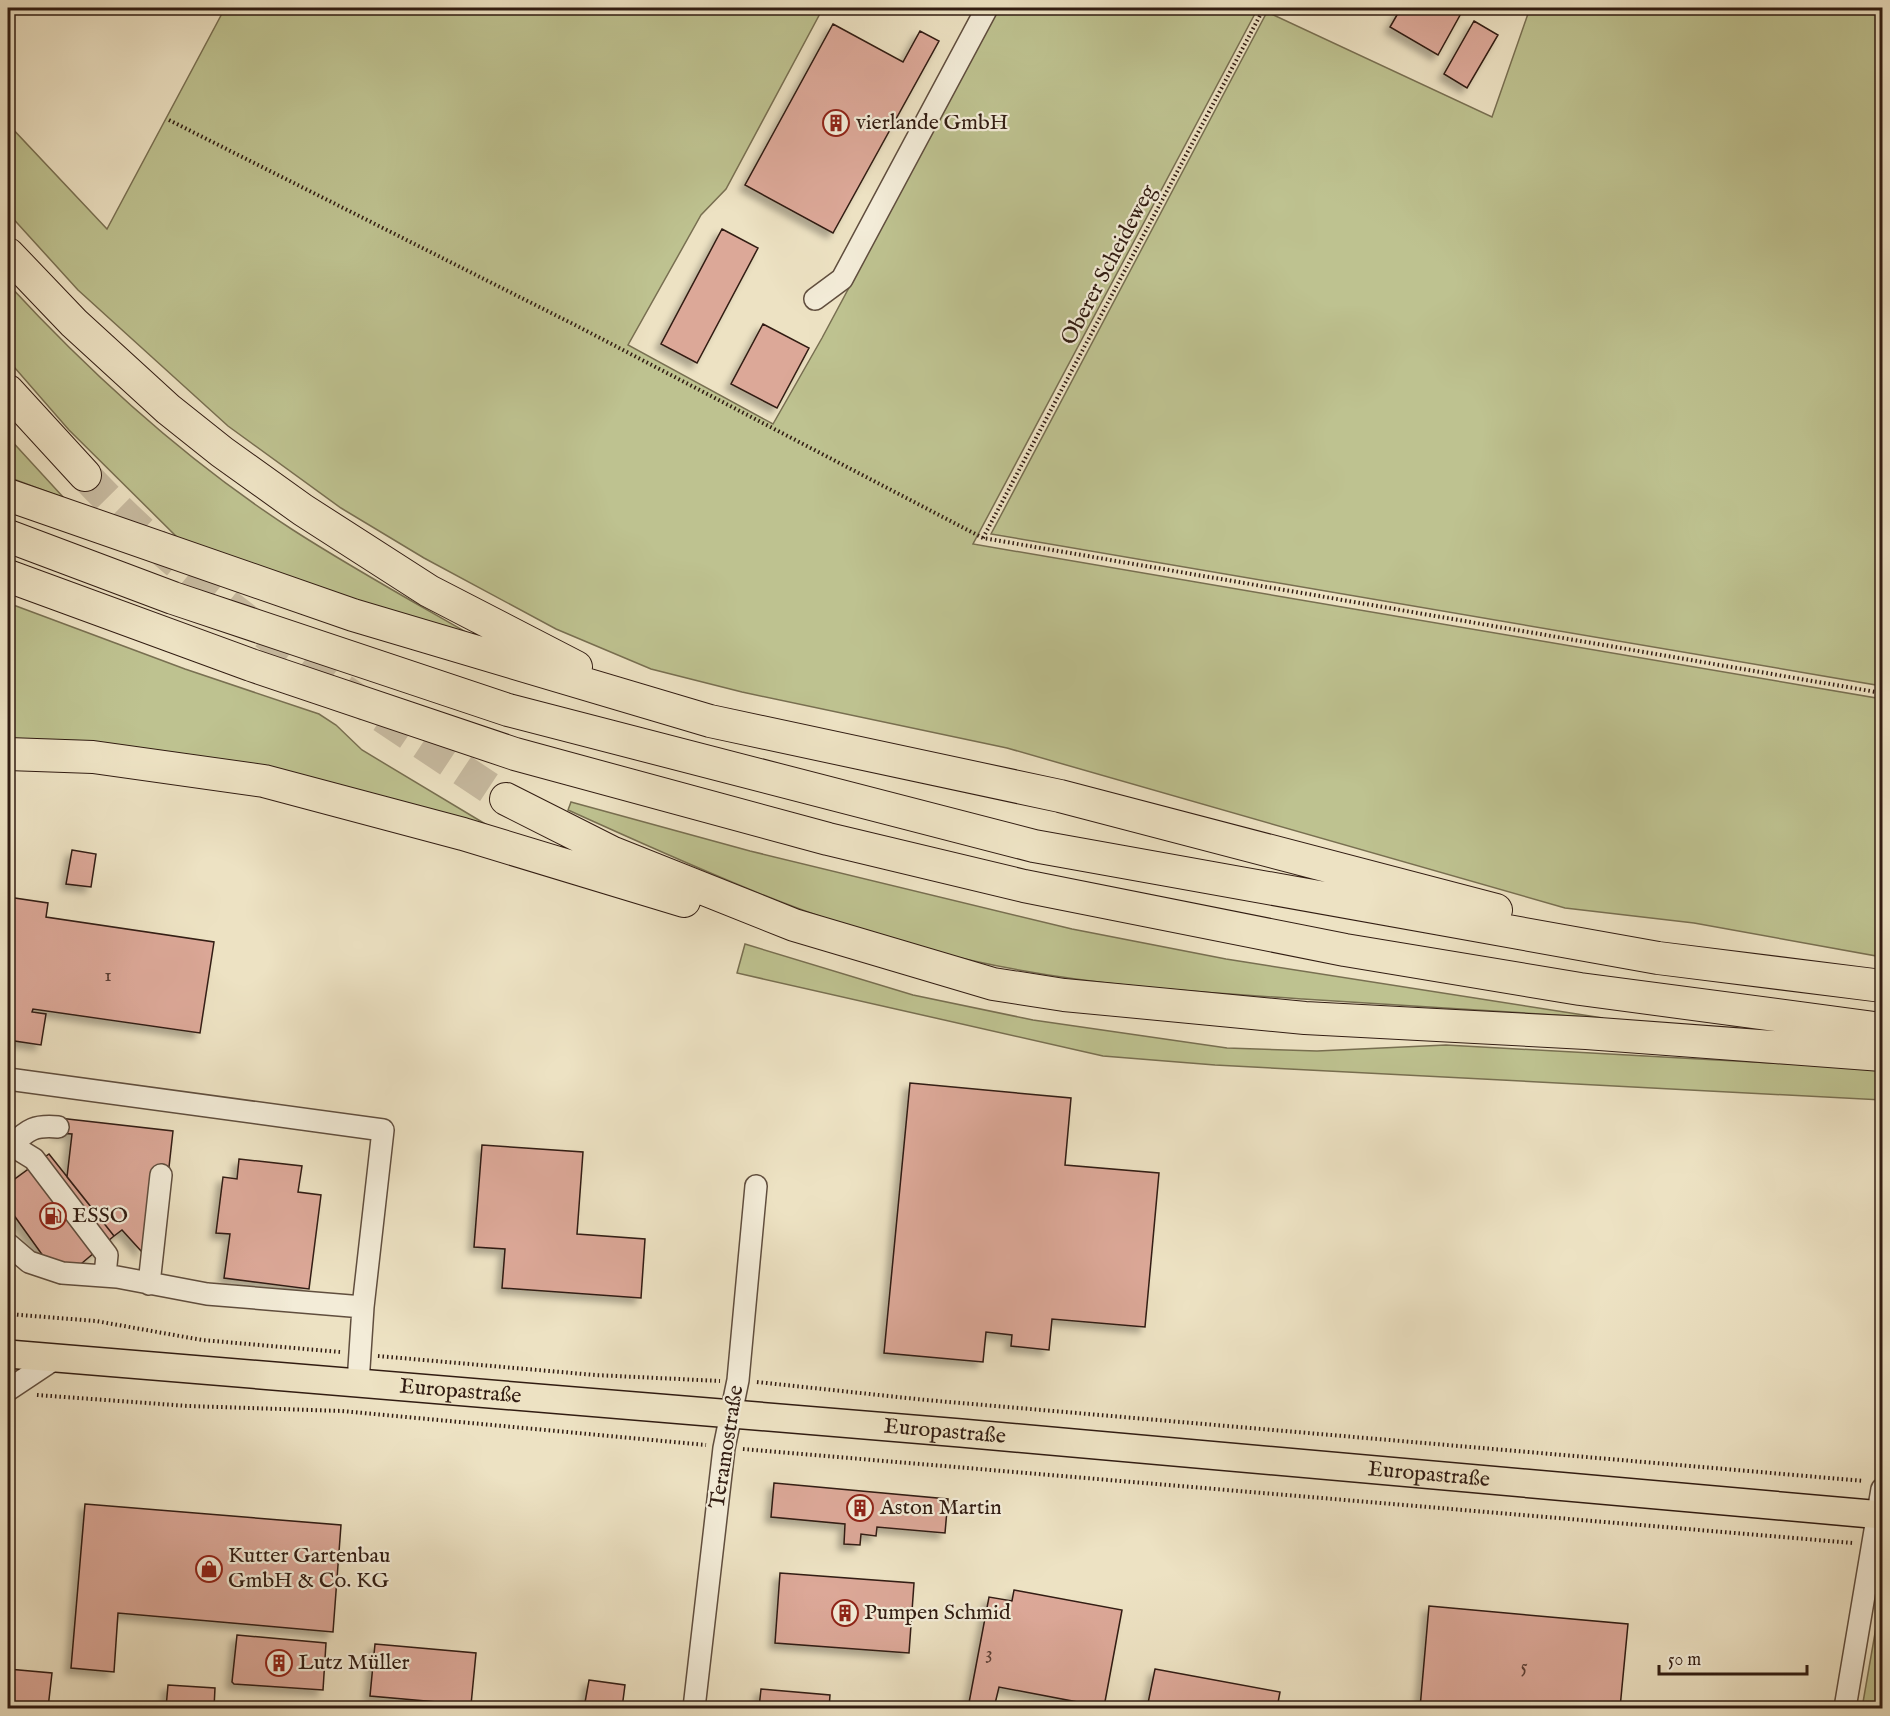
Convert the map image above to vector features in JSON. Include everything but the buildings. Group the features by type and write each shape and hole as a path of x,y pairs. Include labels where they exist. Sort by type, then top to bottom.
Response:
{"highway":[{"path":"8,254 74,323 168,409 303,510 429,591 645,702"},
{"path":"8,391 85,475"},
{"path":"8,495 352,615 645,702 710,720 1060,796 1534,920 1658,958"},
{"path":"8,536 174,598 508,710 1034,846 1658,958 1882,986"},
{"path":"8,576 251,665 515,754 828,839 1024,886 1345,950 1580,989 1882,1029"},
{"path":"8,754 93,757 264,781 463,834 673,898 794,925 993,984 1064,994 1305,1018 1586,1033 1882,1055"},
{"path":"506,799 611,852 794,925"}],"main road":[{"name":"Europastraße","path":"8,1354 961,1433 1880,1515"}],"street":[{"path":"815,299 842,279 987,8"},
{"path":"8,1079 382,1130 363,1307 358,1383"},
{"path":"58,1127 39,1125 29,1128 10,1144 34,1159 107,1255 105,1275"},
{"path":"149,1284 161,1175"},
{"name":"Teramostraße","path":"694,1708 724,1448 738,1380 756,1186"},
{"path":"8,1244 29,1262 62,1273 105,1275 207,1294 363,1307"},
{"path":"8,1390 56,1358"},
{"path":"1845,1708 1871,1544 1880,1515 1876,1485"}],"path":[{"name":"Oberer Scheideweg","path":"983,538 1264,8"},
{"path":"169,120 577,326 983,538 1882,693"},
{"path":"738,1380 926,1400 1876,1485"},
{"path":"34,1395 188,1406 342,1411 653,1438 724,1448 1871,1544"}],"green space":[{"path":"225,8 823,8 726,189 701,215 628,345 773,424 822,338 999,8 1258,8 973,544 1882,699 1882,957 1694,923 1565,908 1007,748 742,692 651,669 556,629 424,558 341,508 228,426 78,290 8,213 8,124 107,229"},
{"path":"1530,8 1882,8 1882,686 991,534 1267,12 1492,117"},
{"path":"8,284 107,384 216,476 316,545 485,643 182,542 69,430 8,360"},
{"path":"8,437 64,498 8,477"},
{"path":"8,603 185,669 319,714 336,725 362,750 487,825 8,742"},
{"path":"571,802 750,851 1072,929 1226,959 1603,1018 1179,990 1097,982 974,961 869,933 767,896 568,810"},
{"path":"745,944 913,995 1033,1020 1227,1048 1317,1051 1446,1045 1882,1069 1882,1100 1215,1065 1103,1056 737,973"},
{"path":"1882,1593 1882,1708 1862,1708"}],"tunnel":[{"path":"85,475 181,567 233,609 340,688 506,799"}],"place":[{"name":"vierlande GmbH","path":"836,123"},
{"name":"ESSO","path":"53,1216"},
{"name":"Aston Martin","path":"860,1508"},
{"name":"Kutter Gartenbau GmbH & Co. KG","path":"209,1569"},
{"name":"Pumpen Schmid","path":"845,1613"},
{"name":"Lutz Müller","path":"279,1663"}]}
